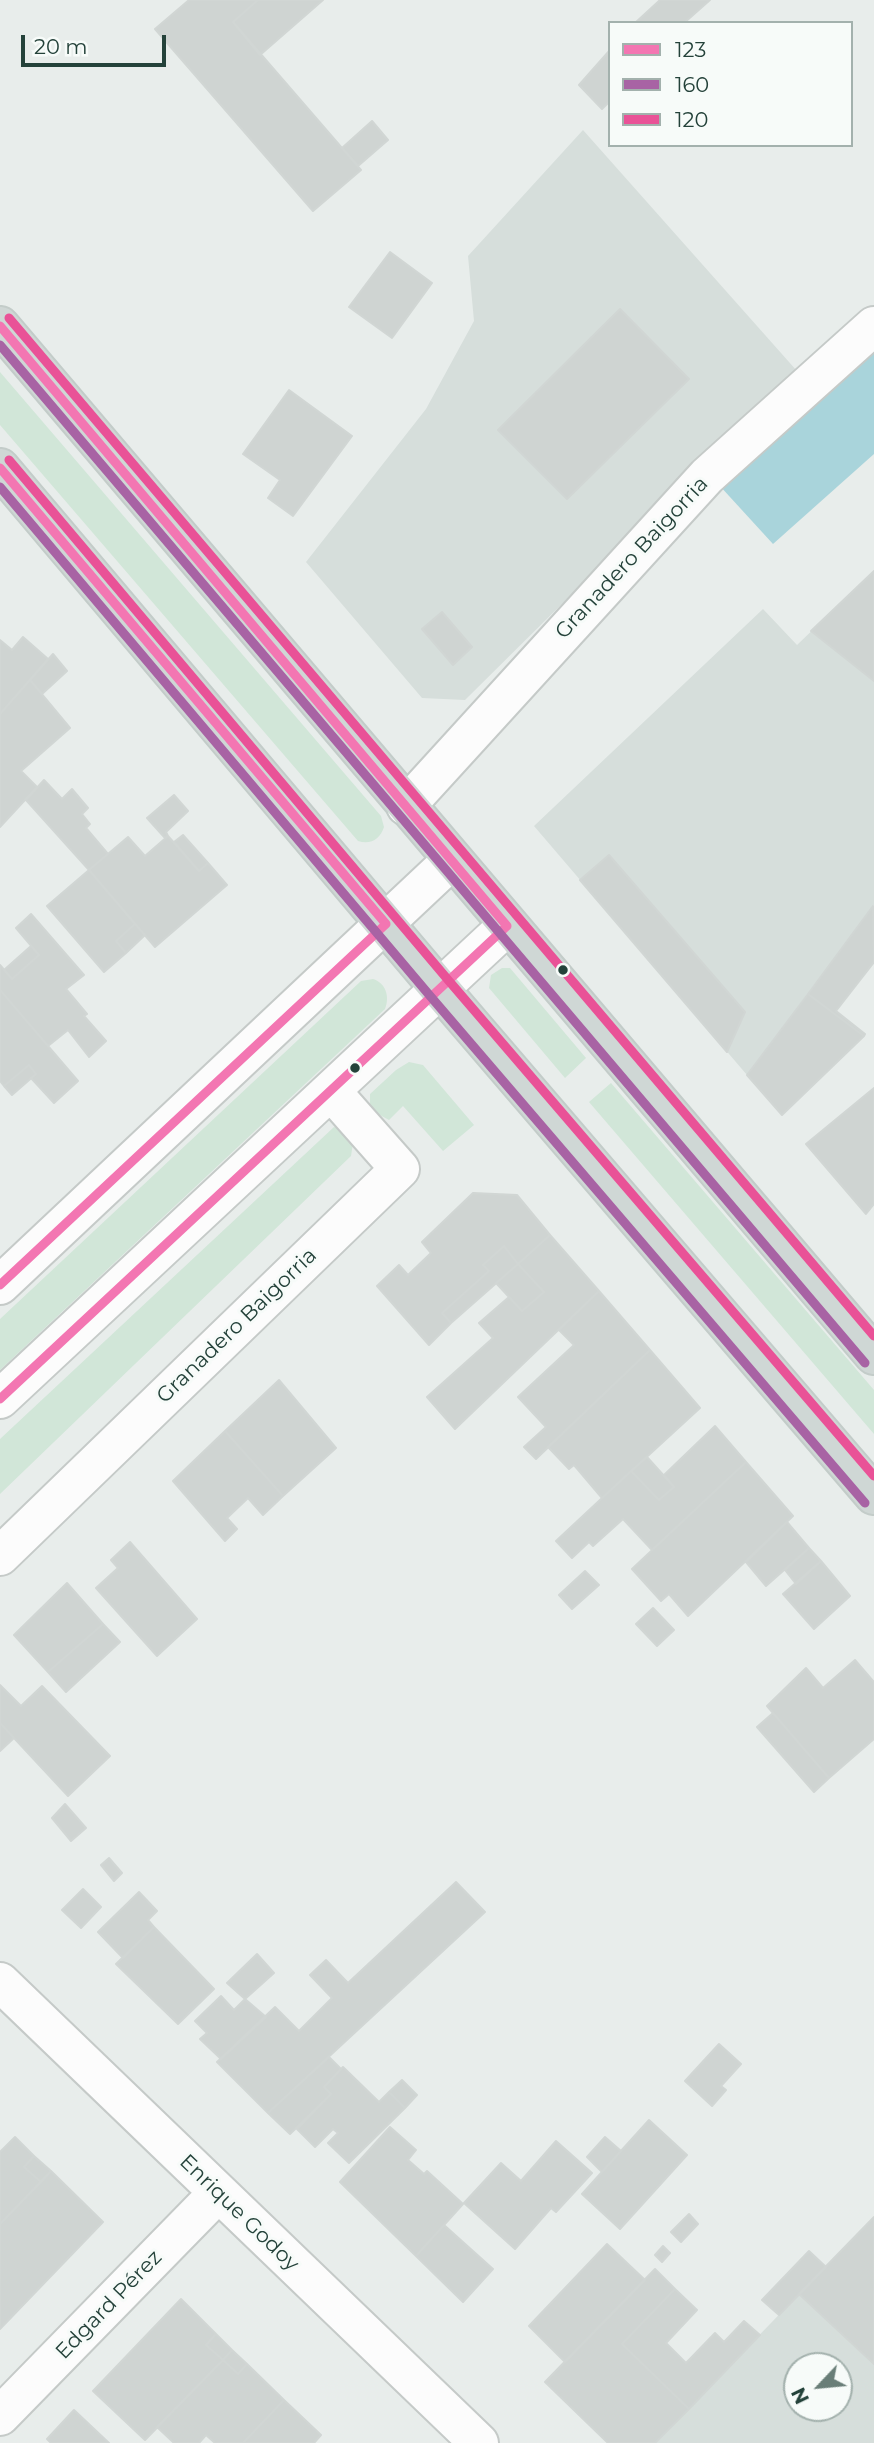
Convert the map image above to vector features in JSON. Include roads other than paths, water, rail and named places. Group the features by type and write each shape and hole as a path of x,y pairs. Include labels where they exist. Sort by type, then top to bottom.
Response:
{"main road":[{"path":"0,326 874,1355"},
{"path":"0,468 440,989 874,1495"}],"street":[{"name":"Granadero Baigorria","path":"406,806 707,476 874,326"},
{"path":"0,1285 452,860"},
{"path":"0,1399 507,926"},
{"name":"Granadero Baigorria","path":"0,1556 400,1169 331,1091"},
{"name":"Enrique Godoy","path":"0,1982 479,2443"},
{"name":"Edgard Pérez","path":"0,2416 218,2193"}],"water":[{"path":"874,348 874,454 773,544 719,485"}]}
